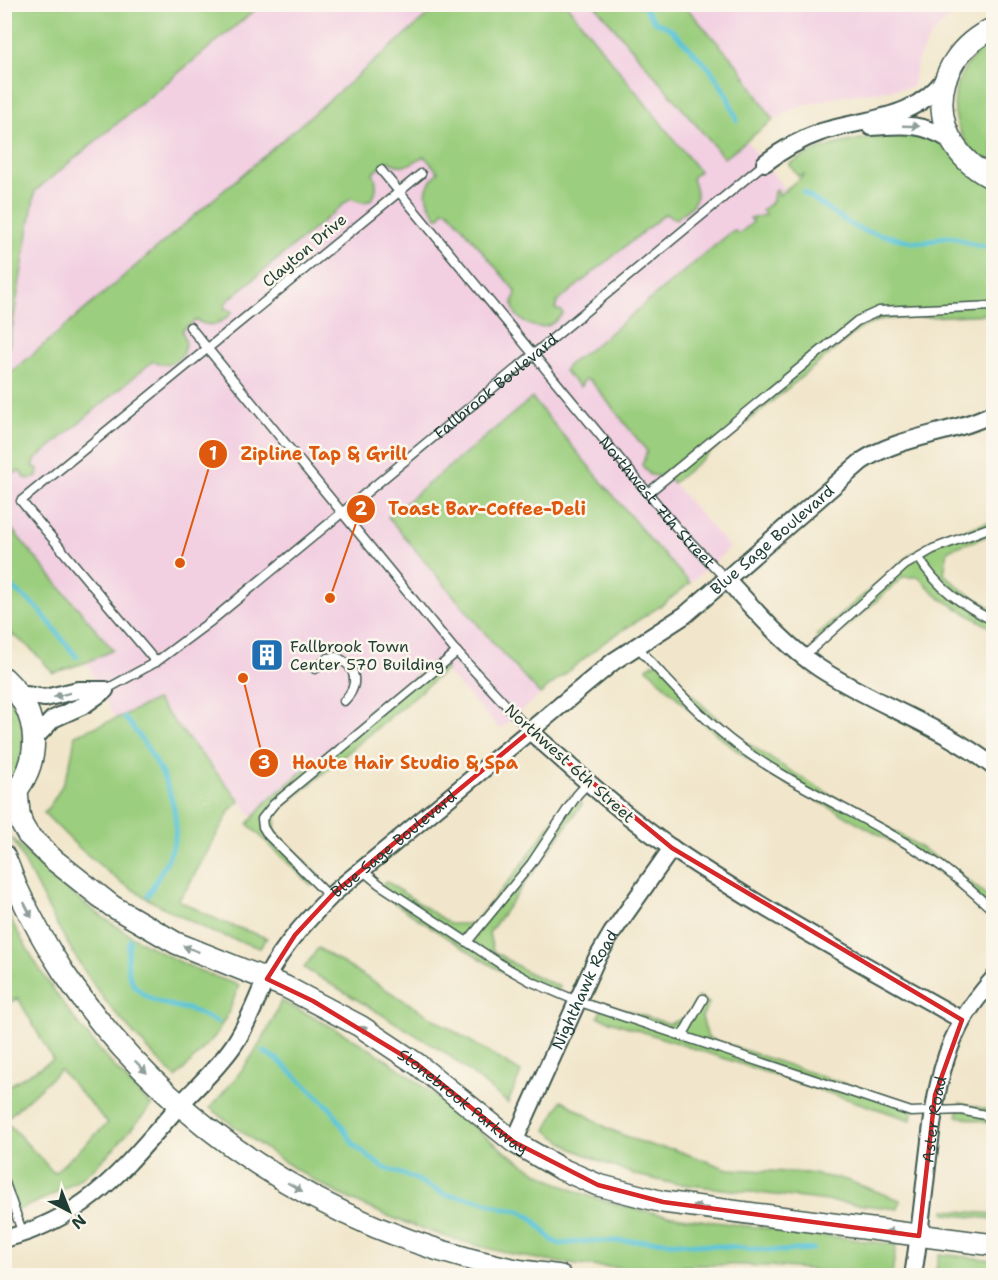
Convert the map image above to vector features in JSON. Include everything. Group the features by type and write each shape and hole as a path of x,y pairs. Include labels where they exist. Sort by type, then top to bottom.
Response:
{"street":[{"path":"993,28 960,52 945,78 942,94 944,125 950,140 968,163 993,179"},
{"name":"Fallbrook Boulevard","path":"765,164 788,147 813,135 912,108 932,95 945,78"},
{"name":"Fallbrook Boulevard","path":"832,129 913,125 936,131 950,140"},
{"name":"Blue Sage Boulevard","path":"4,1239 48,1224 75,1210 101,1191 125,1167 232,1047 253,1011 267,979 295,935 330,897 362,870 614,661 685,615 850,471 873,454 896,443 962,426 993,413"},
{"name":"Northwest 7th Street","path":"727,580 803,657 846,684 952,738 993,767"},
{"path":"4,678 19,694 27,708 34,739 30,766 11,797"},
{"name":"Fallbrook Boulevard","path":"19,694 45,698 78,690 105,690"},
{"name":"Fallbrook Boulevard","path":"34,739 53,719 84,705 105,690"},
{"name":"Northwest 6th Street","path":"530,730 588,783 672,848 738,891 963,1020"},
{"name":"Stonebrook Parkway","path":"11,797 28,835 89,890 132,919 176,943 313,1000 417,1064 514,1142 538,1158 579,1177 639,1197 663,1202 993,1245"},
{"name":"Nighthawk Road","path":"514,1142 596,960 672,848"},
{"path":"4,856 24,902 65,974 94,1013 125,1051 180,1105 228,1144 278,1178 321,1202 410,1241 507,1272 561,1275"},
{"name":"Aster Road","path":"913,1275 920,1236 933,1113 940,1075 963,1020 993,978"}],"lane":[{"name":"Fallbrook Boulevard","path":"105,690 156,662 211,621 765,164"},
{"name":"Northwest 7th Street","path":"381,170 676,527 727,580"},
{"name":"Clayton Drive","path":"156,662 21,501 420,174"},
{"path":"648,493 857,321 869,314 879,311 993,306"},
{"name":"Northwest 6th Street","path":"190,327 457,652 530,730"},
{"path":"803,657 905,565 933,549 993,526"},
{"path":"919,558 942,588 993,621"},
{"path":"637,646 704,716 741,747 931,860 993,911"},
{"path":"330,897 268,835 262,827 262,819 274,804 457,652"},
{"path":"315,669 328,658 336,657 349,666 355,685 353,692 344,701"},
{"path":"467,942 531,864 577,795 588,783"},
{"path":"362,870 379,884 530,981 577,1001 911,1112 933,1113 961,1110 993,1117"},
{"path":"682,1036 703,999"},
{"path":"4,1180 23,1234"}],"highlighted area":[{"path":"530,731 672,848 962,1020 935,1095 919,1236 663,1202 598,1185 514,1142 417,1064 313,1001 267,979 295,935 335,892"}],"shaded area":[{"path":"261,5 595,5 724,158 746,140 786,190 763,209 850,318 664,473 730,548 681,591 590,652 500,729 435,660 267,801 253,817 156,700 115,719 87,662 112,650 5,521 5,370 35,191"},
{"path":"684,5 967,5 943,24 928,40 917,62 912,87 842,96 809,104 773,120 740,68"}],"green space":[{"path":"4,5 261,5 35,191 5,370"},
{"path":"440,5 567,5 699,171 692,178 697,196 692,206 676,219 665,214 557,302 555,309 562,311 563,314 552,324 537,327 517,316 513,304 516,292 449,211 443,210 440,217 437,217 426,194 429,184 438,172 424,156 403,165 388,161 373,173 376,181 375,194 369,201 363,202 351,198 227,301 224,308 232,313 223,320 211,325 196,320 182,330 186,342 183,354 170,364 153,361 36,459 33,466 38,469 37,476 31,479 25,478 20,471 5,476 5,378"},
{"path":"595,5 684,5 740,68 773,120 724,158"},
{"path":"993,41 993,167 976,154 964,139 957,122 954,104 957,86 964,69 976,54"},
{"path":"920,132 929,134 993,186 993,314 883,319 861,328 673,483 665,474 650,475 642,465 647,451 591,381 585,379 580,387 564,371 569,364 729,234 735,231 739,234 753,222 750,218 766,215 762,210 773,201 774,191 777,189 779,195 805,174 798,176 789,164 836,144"},
{"path":"532,398 652,542 690,583 665,603 606,641 540,694 495,645 388,517"},
{"path":"5,476 8,499 5,502"},
{"path":"993,520 993,534 948,550 944,574 962,590 993,609 993,629 938,597 919,577 903,577 827,644 816,636 911,554 935,541"},
{"path":"5,521 113,650 87,662 53,673 31,649 5,631"},
{"path":"436,660 446,670 276,813 275,832 320,877 311,885 248,824 267,801"},
{"path":"658,661 739,737 782,766 906,838 965,878 993,901 993,921 962,890 929,865 884,837 769,773 736,750 647,668"},
{"path":"5,693 19,714 23,745 16,772 5,787"},
{"path":"156,700 240,801 231,809 178,900 222,922 267,938 260,948 212,932 153,902 119,881 78,847 44,813 66,776 75,735"},
{"path":"571,795 582,804 489,933 493,951 527,972 560,987 555,997 486,962 376,891 386,881 450,924 473,924 518,870"},
{"path":"12,838 62,885 116,926 176,960 239,985 229,1012 215,1036 176,1078 121,1020 78,961"},
{"path":"4,906 35,961 69,1012 108,1061 152,1106 111,1152 84,1176 36,1203 5,1215 5,1120 5,1088 53,1060 18,998 5,1005","holes":["60,1070 108,1123 54,1173 5,1120"]},
{"path":"318,948 521,1072 508,1103 446,1053 304,968"},
{"path":"698,997 709,1003 702,1017 708,1038 913,1107 911,1120 598,1017 604,1003 669,1024 687,1017"},
{"path":"281,1001 377,1053 427,1089 503,1150 566,1187 608,1202 672,1216 896,1245 892,1275 853,1276 772,1266 743,1265 621,1268 569,1264 497,1251 390,1217 326,1187 295,1169 210,1108 251,1058 267,1032"},
{"path":"562,1100 607,1128 632,1139 657,1147 673,1149 728,1169 807,1173 846,1180 900,1200 898,1209 671,1183 636,1175 573,1149 546,1130"},
{"path":"960,1103 993,1111 993,1124 957,1116"},
{"path":"945,1210 993,1214 993,1219 945,1214"},
{"path":"939,1254 993,1260 993,1275 935,1275"}],"waterway":[{"path":"642,4 655,22 670,28 710,69 726,93 737,120"},
{"path":"803,192 851,225 865,231 913,242 926,242 944,237 957,238 971,244 994,248"},
{"path":"4,582 37,608 77,657"},
{"path":"124,717 157,763 172,800 175,818 175,837 170,854 148,895"},
{"path":"130,940 129,974 138,990 156,1001 191,1010 217,1022"},
{"path":"263,1051 278,1060 322,1100 332,1110 354,1145 382,1167 413,1178 446,1195 475,1199 505,1209 520,1211 532,1218 553,1241 560,1244 590,1241 655,1241 782,1251 813,1249"}],"place":[{"name":"Zipline Tap & Grill","path":"180,563"},
{"name":"Toast Bar-Coffee-Deli","path":"330,598"},
{"name":"Fallbrook Town Center 570 Building","path":"267,655"},
{"name":"Haute Hair Studio & Spa","path":"243,678"}]}
